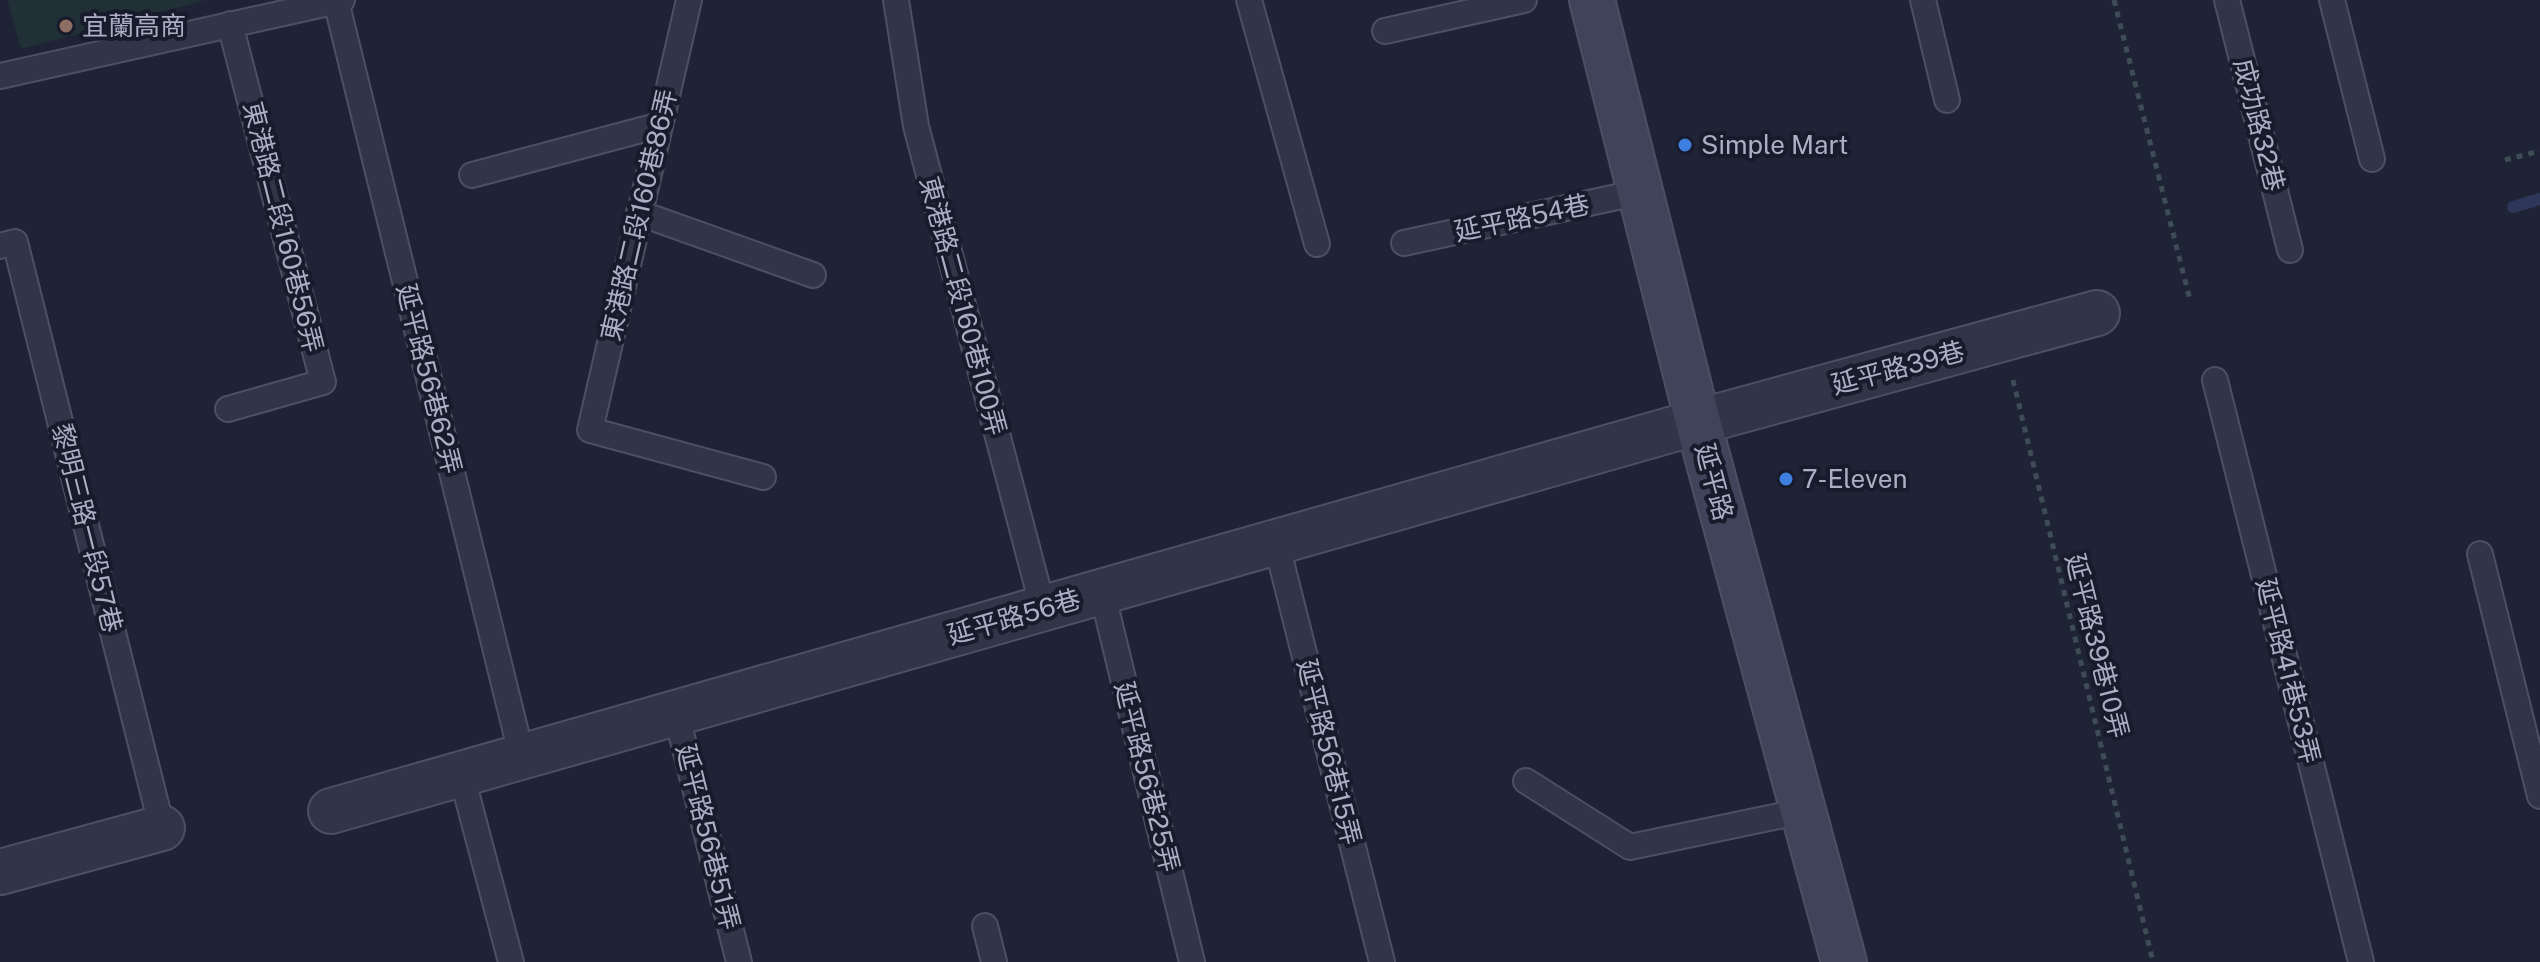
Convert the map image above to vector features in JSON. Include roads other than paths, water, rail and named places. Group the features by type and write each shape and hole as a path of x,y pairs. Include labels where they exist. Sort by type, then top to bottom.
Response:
{"main road":[{"name":"延平路","path":"1592,0 1698,422 1844,962"}],"street":[{"name":"延平路39巷","path":"1698,422 2097,313"},
{"name":"延平路56巷","path":"331,811 1698,422"},
{"path":"0,872 162,828"}],"lane":[{"name":"東港路二段160巷86弄","path":"689,0 590,430 763,477"},
{"name":"東港路二段160巷100弄","path":"896,0 916,126 1043,608"},
{"path":"1249,0 1317,244"},
{"path":"1385,31 1524,0"},
{"path":"1923,0 1947,100"},
{"name":"成功路32巷","path":"2227,0 2290,250"},
{"path":"2332,0 2372,159"},
{"path":"0,76 339,1"},
{"name":"延平路56巷62弄","path":"339,1 522,757"},
{"name":"東港路二段160巷56弄","path":"228,409 323,382 230,24"},
{"path":"472,175 660,125"},
{"name":"延平路54巷","path":"1404,243 1640,192"},
{"path":"639,213 813,275"},
{"name":"黎明三路一段57巷","path":"0,246 15,242 162,828"},
{"name":"延平路41巷53弄","path":"2215,380 2361,962"},
{"name":"延平路56巷15弄","path":"1276,542 1382,962"},
{"path":"2480,554 2540,796"},
{"name":"延平路56巷25弄","path":"1102,592 1192,962"},
{"name":"延平路56巷51弄","path":"676,713 739,962"},
{"path":"461,773 511,962"},
{"path":"1526,781 1630,847 1803,811"},
{"path":"985,926 994,962"}],"waterway":[{"path":"2513,207 2540,199"}],"place":[{"name":"宜蘭高商","path":"66,26"},
{"name":"Simple Mart","path":"1685,145"},
{"name":"7-Eleven","path":"1786,479"}]}
